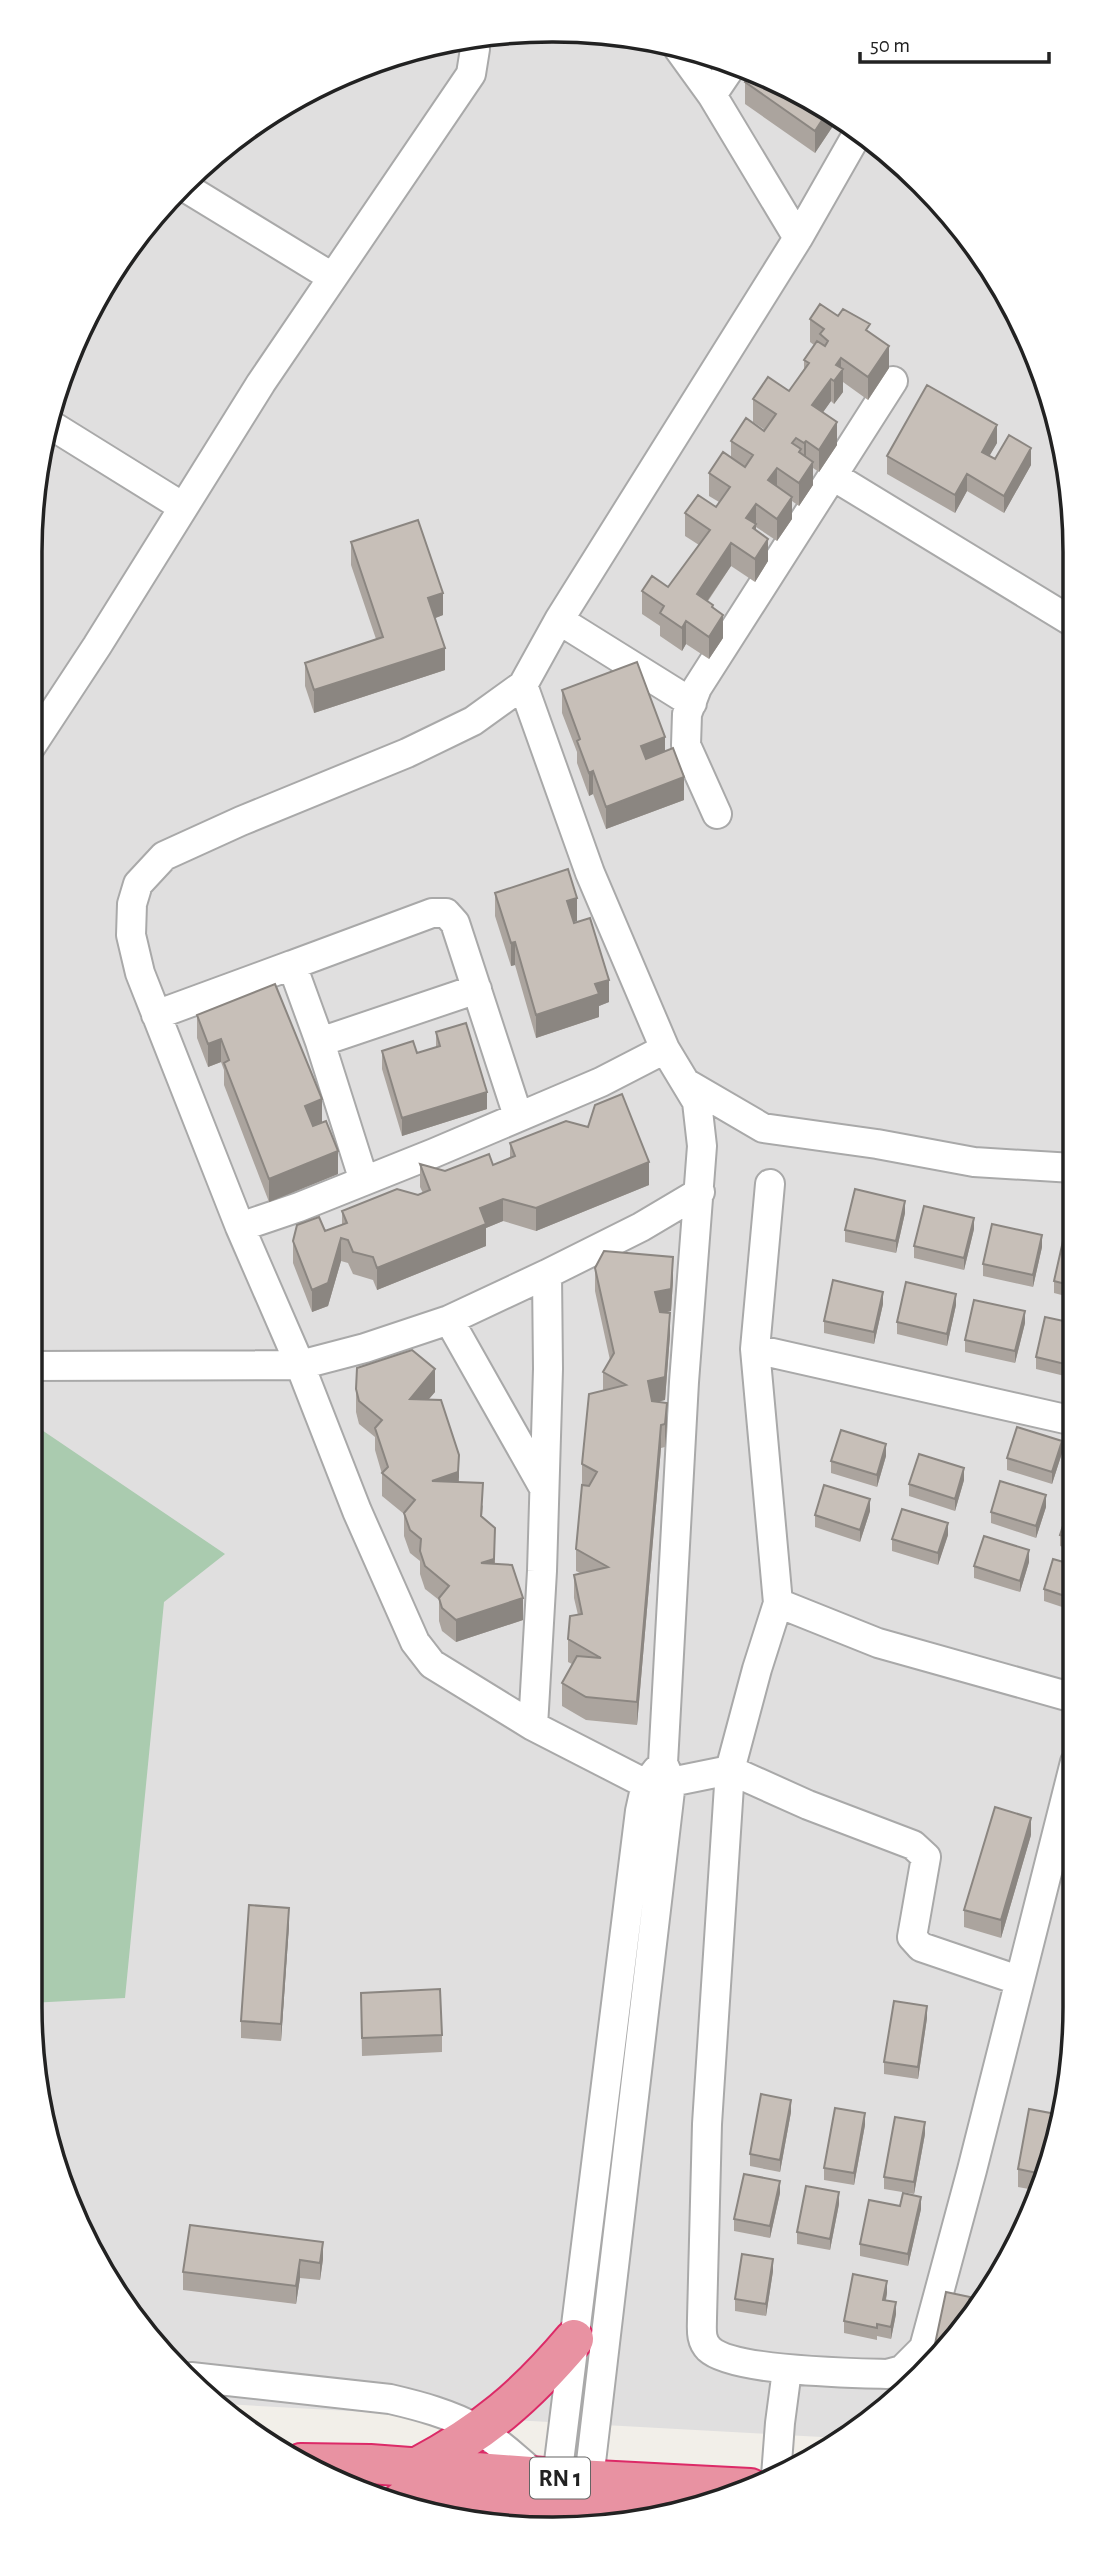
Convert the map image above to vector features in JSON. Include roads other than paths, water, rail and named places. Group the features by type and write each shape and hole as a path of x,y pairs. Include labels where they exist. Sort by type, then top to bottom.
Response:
{"highway":[{"path":"410,2484 515,2403 546,2373 574,2340"},
{"name":"RN 1","path":"326,2463 370,2464 410,2484 621,2513"},
{"name":"RN 1","path":"410,2484 561,2478 726,2487"}],"street":[{"path":"42,730 261,383 471,74 474,48"},
{"path":"686,59 712,95 798,238"},
{"path":"712,95 727,73"},
{"path":"854,140 798,238 559,620 523,685 473,720 418,747 164,856 138,884 132,904 131,935 139,973 357,1511 415,1642 432,1664 533,1726 660,1776 730,1770 808,1805 913,1845 926,1857 912,1937 920,1947 1018,1980"},
{"path":"192,192 332,278"},
{"path":"717,814 686,745 687,714 697,688 893,382"},
{"path":"57,429 183,508"},
{"path":"833,476 1063,616"},
{"path":"559,620 692,703"},
{"path":"523,685 590,873 665,1049 697,1102 702,1146 684,1382 660,1776 561,2478"},
{"path":"156,1015 432,913 446,913 455,923 518,1116"},
{"path":"292,965 320,1042 364,1181"},
{"path":"320,1042 477,989"},
{"path":"240,1227 434,1153 601,1082 665,1049"},
{"path":"686,1083 763,1128 877,1144 974,1162 1063,1167"},
{"path":"770,1184 755,1349 778,1603 730,1770 707,2124 702,2339 709,2349 720,2356 787,2370 896,2373 924,2347 972,2170 1063,1805"},
{"path":"42,1366 300,1365 365,1348 449,1320 641,1227 700,1192"},
{"path":"533,1726 545,1488 547,1274"},
{"path":"449,1320 545,1488"},
{"path":"755,1349 1063,1419"},
{"path":"778,1603 878,1643 1063,1695"},
{"path":"561,2478 574,2340 640,1811 660,1776"},
{"path":"777,2465 787,2370"},
{"path":"204,2378 390,2399 452,2417 561,2478"}]}
